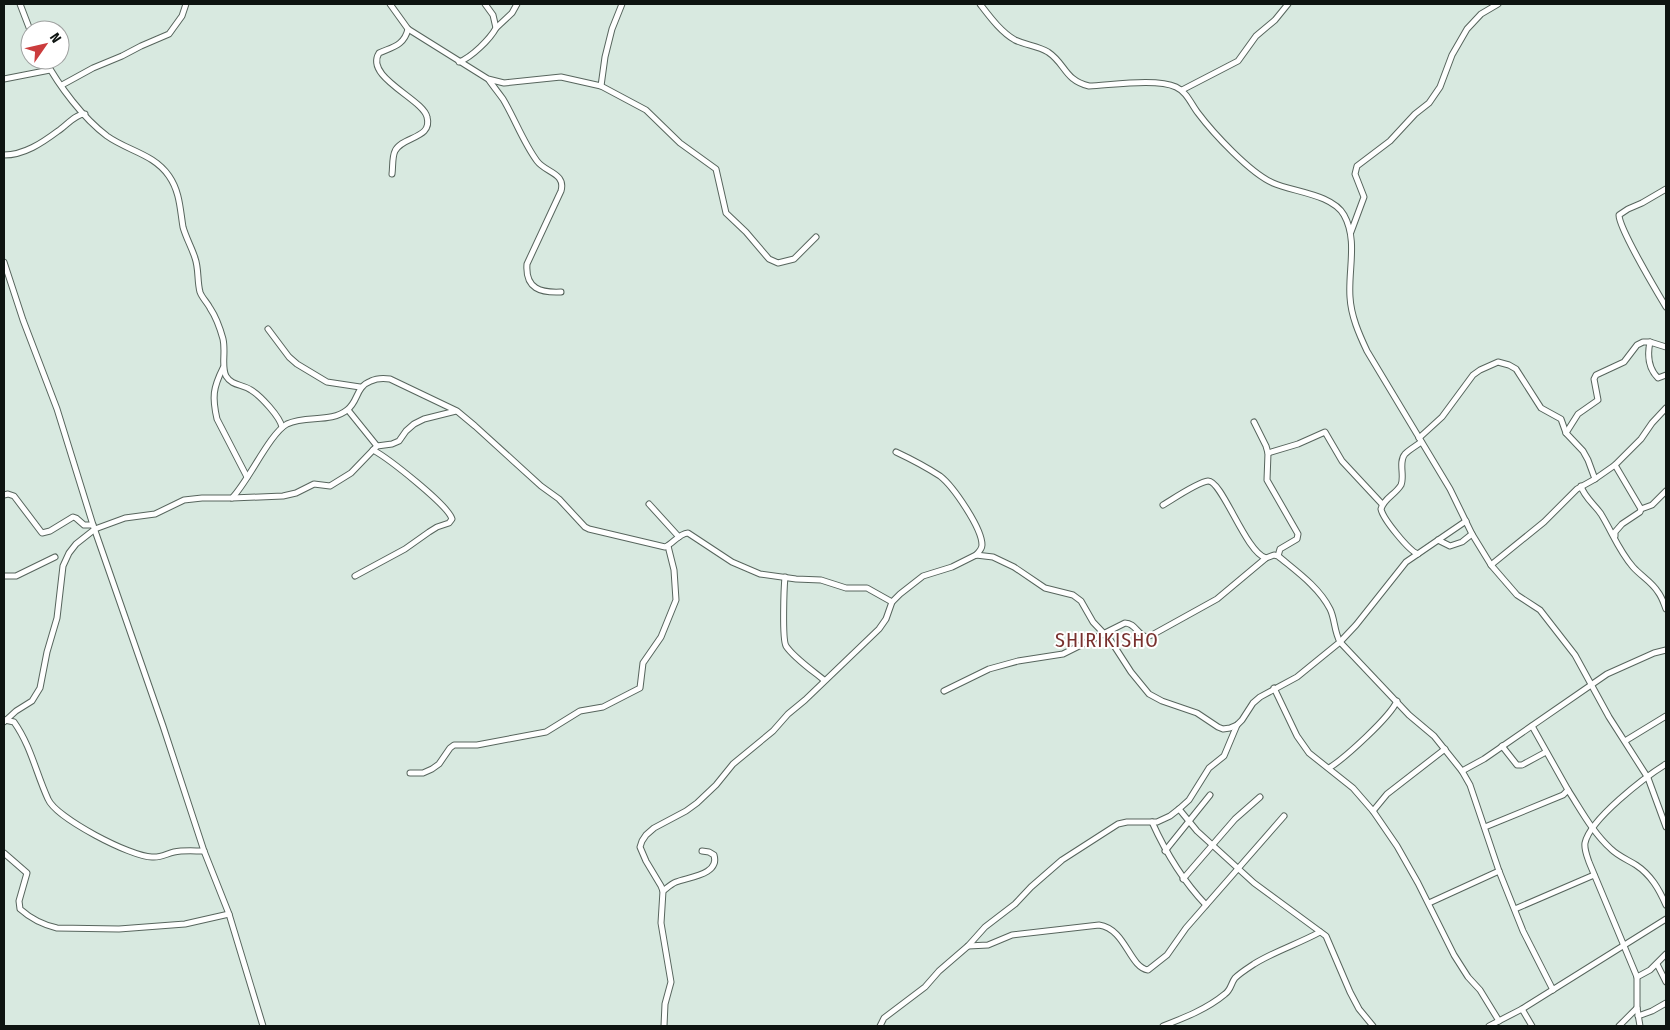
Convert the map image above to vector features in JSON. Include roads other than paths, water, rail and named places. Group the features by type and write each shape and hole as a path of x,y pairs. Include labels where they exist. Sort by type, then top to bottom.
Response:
{"street":[{"path":"20,4 26,20"},
{"path":"62,85 93,68 169,34 182,16 186,4"},
{"path":"390,4 408,29 488,79 504,83 561,77 601,86 646,110 680,143 716,169 726,213 746,232 769,259 778,263 794,259 816,236"},
{"path":"485,4 493,15 496,28"},
{"path":"460,62 468,58 493,34 496,28 512,13 517,4"},
{"path":"601,86 604,57 622,4"},
{"path":"980,4 1008,35 1015,40 1048,53 1066,73 1081,84 1089,86 1158,83 1182,90 1198,114 1220,139 1257,173 1273,183 1334,203 1343,213 1351,232"},
{"path":"1182,90 1192,83 1238,61 1256,36 1275,20 1288,4"},
{"path":"1498,4 1481,14 1468,29 1452,55 1440,87 1429,103 1415,114 1390,141 1357,166 1355,174 1364,197 1351,232 1350,305 1357,330 1367,351 1450,488 1472,534 1491,565 1517,594 1546,616 1575,655 1609,717 1648,778 1666,827"},
{"path":"392,174 395,151 401,145 421,134 427,127 428,120 426,112 422,108 383,75 376,58 379,53 398,46 406,38 408,29"},
{"path":"4,80 50,70 85,114 106,135 121,144 137,150 156,162 170,177 177,192 184,228 196,260 201,295 213,313 225,351 223,368 214,388 213,400 215,411 247,477"},
{"path":"488,79 503,99 523,140 538,161 546,169 560,177 562,182 561,191 527,264 528,277 538,290 543,292 561,292"},
{"path":"4,155 21,153 35,146 80,114 85,114"},
{"path":"1666,189 1620,213 1619,220 1666,307"},
{"path":"4,262 14,296 50,390 94,527 204,851 229,914 263,1026"},
{"path":"268,329 289,357 297,364 327,382 360,387"},
{"path":"1566,434 1578,414 1598,400 1594,379 1596,375 1624,362 1637,345 1650,342 1666,348"},
{"path":"1650,342 1649,364 1658,378 1666,376"},
{"path":"1382,504 1402,483 1402,463 1405,455 1442,417 1469,379 1480,370 1498,362 1516,369 1542,408 1561,419 1566,434 1586,456 1595,479"},
{"path":"223,368 230,382 246,387 259,397 279,418 282,427"},
{"path":"232,498 282,427 299,420 337,415 348,410 360,387 365,383 375,379 390,379 457,411 541,486 559,499 585,527 662,546 668,546 679,536 686,533 694,535 715,551 743,568 760,574 821,580 846,588 867,588 892,602"},
{"path":"1491,565 1544,522 1581,486 1615,465 1641,440 1656,418 1666,408"},
{"path":"348,410 375,448 434,498 449,512 452,519 449,524 438,527 405,549 355,576"},
{"path":"4,721 32,701 40,688 46,652 57,618 63,566 69,552 94,527 125,518 155,514 184,500 283,496 296,493 314,484 327,487 351,473 375,448 395,443 401,439 409,427 419,421 457,411"},
{"path":"1254,422 1268,453 1267,480 1298,534 1297,539 1280,549 1278,556"},
{"path":"1268,453 1298,444 1325,432 1342,461 1382,504 1382,514 1413,552 1418,554"},
{"path":"896,452 941,477 961,500 976,527 981,542 980,550 976,555"},
{"path":"1615,465 1641,509"},
{"path":"1163,505 1198,485 1208,481 1212,482 1223,496 1254,548 1261,556 1266,558"},
{"path":"1581,486 1584,494 1600,513 1607,527 1615,536 1619,547 1633,567 1659,593 1666,610"},
{"path":"1615,536 1615,532 1618,529 1640,512 1641,509 1652,505 1666,491"},
{"path":"4,495 14,496 42,533 50,531 75,517 84,525 94,527"},
{"path":"649,504 679,536"},
{"path":"880,1026 884,1018 924,987 938,971 968,946 985,927 1016,904 1031,887 1062,860 1118,824 1132,821 1152,822 1162,820 1178,809 1193,794 1209,768 1224,756 1237,725 1253,703 1274,688 1298,677 1340,642 1356,626 1401,567 1466,521"},
{"path":"1438,540 1450,546 1462,542 1472,534"},
{"path":"410,772 423,773 432,769 439,764 454,745 477,745 546,732 580,711 603,707 640,688 643,662 661,637 676,600 674,570 668,546"},
{"path":"664,1026 665,1004 671,982 661,923 663,891 640,847 642,841 654,828 697,803 716,785 733,764 773,731 788,714 884,624 892,602 923,576 976,555 985,555 1002,560 1045,588 1077,597 1085,606 1093,622 1104,632 1144,689 1155,698 1197,713 1223,729 1237,725"},
{"path":"944,691 989,668 1063,654 1125,622 1132,625 1142,636 1152,635 1218,599 1266,558 1274,555 1278,556 1310,583 1322,597 1330,610 1340,642 1402,708 1445,749 1462,771 1470,785 1499,871 1523,931 1553,990"},
{"path":"4,576 16,576 55,557"},
{"path":"785,577 783,595 785,644 792,653 824,680"},
{"path":"1462,771 1532,726 1613,670 1666,650"},
{"path":"1274,688 1297,736 1309,753 1354,788 1373,811 1408,864 1454,955 1468,977 1480,990 1499,1021"},
{"path":"1329,768 1339,762 1394,708 1397,701"},
{"path":"1394,708 1402,708"},
{"path":"1625,741 1666,716"},
{"path":"4,721 14,722 32,753 39,777 51,806 70,820 141,855 151,858 182,851 204,851"},
{"path":"1532,726 1568,790 1593,827 1611,849 1648,875 1658,888 1666,905"},
{"path":"1502,746 1517,765 1522,765 1546,752"},
{"path":"1373,811 1387,794 1445,749"},
{"path":"1640,1026 1637,1008 1637,977 1594,875 1585,846 1593,827 1616,803 1666,764"},
{"path":"1485,827 1563,795 1568,790"},
{"path":"1165,851 1210,795"},
{"path":"1183,879 1235,819 1260,797"},
{"path":"1178,809 1212,845 1274,899 1328,938 1350,992 1359,1009 1373,1026"},
{"path":"968,946 988,945 1012,934 1099,925 1112,929 1117,933 1140,966 1148,970 1167,955 1186,928 1284,816"},
{"path":"1152,822 1165,851 1183,879 1206,905"},
{"path":"663,891 675,883 712,868 715,862 714,855 702,851"},
{"path":"4,853 28,876 19,900 20,909 48,926 57,928 119,929 185,924 229,914"},
{"path":"1429,903 1499,871"},
{"path":"1515,909 1594,875"},
{"path":"1489,1026 1522,1009 1666,919"},
{"path":"1163,1026 1194,1013 1225,994 1232,986 1235,978 1253,964 1320,932"},
{"path":"1637,977 1657,964 1666,954"},
{"path":"1657,964 1666,982"},
{"path":"1638,1016 1666,1003"},
{"path":"1619,1026 1637,1008"},
{"path":"1522,1009 1532,1026"}],"district":[{"name":"SHIRIKISHO","path":"1107,640"}]}
